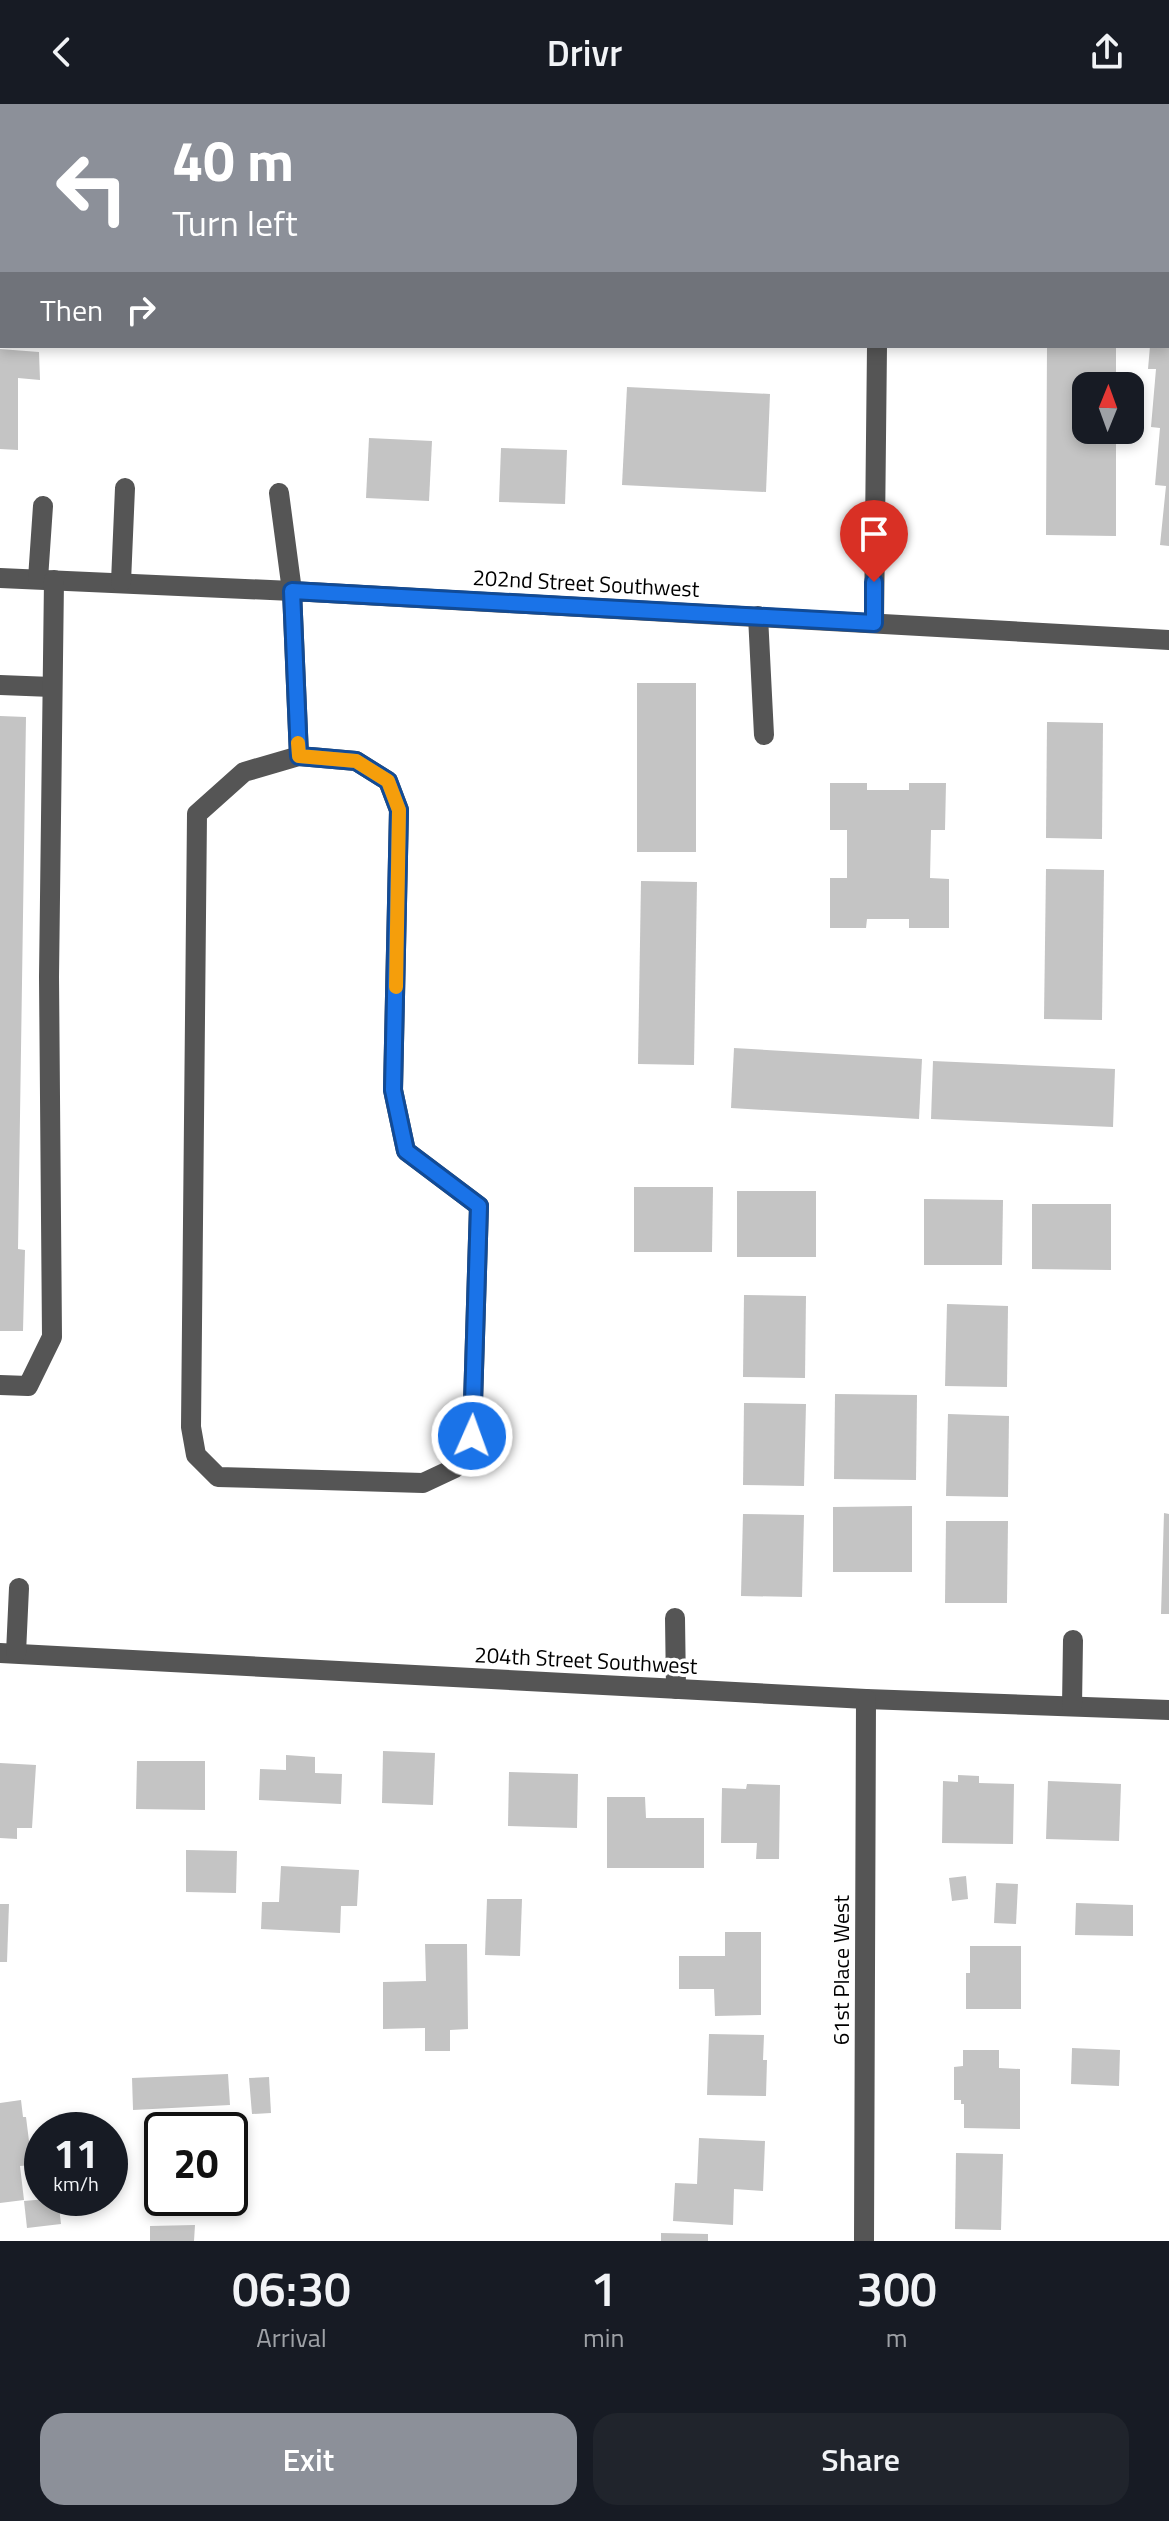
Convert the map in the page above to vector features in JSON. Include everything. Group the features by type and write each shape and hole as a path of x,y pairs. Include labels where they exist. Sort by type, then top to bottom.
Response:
{"street":[{"path":"874,623 877,348"},
{"path":"121,582 125,488"},
{"path":"279,493 292,591 299,756"},
{"path":"0,1385 28,1386 52,1337 49,977 52,687 43,506"},
{"name":"202nd Street Southwest","path":"0,578 292,591 1169,640"},
{"path":"758,616 764,735"},
{"path":"0,685 52,687"},
{"path":"299,756 356,761 388,781 399,810 393,1090 406,1151 479,1206 472,1436 455,1468 423,1483 218,1477 196,1455 191,1427 197,814 244,772 299,756"},
{"path":"8,1653 19,1588"},
{"path":"675,1618 676,1689"},
{"path":"1072,1706 1073,1640"},
{"name":"204th Street Southwest","path":"8,1653 866,1699 1169,1710"},
{"name":"61st Place West","path":"864,2241 866,1699"}],"building":[{"path":"1047,348 1116,348 1116,372 1072,372 1072,444 1116,444 1116,536 1046,535"},
{"path":"1150,348 1169,348 1169,546 1160,545 1166,486 1155,485 1160,428 1151,427 1156,369 1148,369"},
{"path":"0,349 39,352 40,380 18,378 18,450 0,449"},
{"path":"627,387 770,394 766,492 622,485"},
{"path":"369,438 432,441 429,501 366,498"},
{"path":"501,448 567,450 565,504 499,502"},
{"path":"637,683 696,683 696,852 637,852"},
{"path":"0,716 26,717 18,1249 25,1250 23,1331 0,1331"},
{"path":"1047,722 1103,723 1102,839 1046,838"},
{"path":"830,783 867,783 867,790 909,790 909,783 946,783 945,830 931,830 930,878 949,879 949,928 909,928 909,919 867,919 866,928 830,928 830,878 847,878 847,830 830,830"},
{"path":"1046,869 1104,870 1102,1020 1044,1019"},
{"path":"641,881 697,882 694,1065 638,1064"},
{"path":"734,1048 922,1059 919,1119 731,1108"},
{"path":"933,1061 1115,1069 1113,1127 931,1119"},
{"path":"634,1187 713,1187 712,1252 634,1252"},
{"path":"737,1191 816,1191 816,1257 737,1257"},
{"path":"924,1199 1003,1200 1002,1265 924,1265"},
{"path":"1032,1204 1111,1204 1111,1270 1032,1269"},
{"path":"744,1295 806,1296 805,1378 743,1377"},
{"path":"947,1304 1008,1306 1007,1387 945,1386"},
{"path":"835,1394 917,1395 916,1480 834,1479"},
{"path":"744,1403 806,1404 804,1486 743,1485"},
{"path":"948,1414 1009,1416 1008,1497 946,1496"},
{"path":"912,1506 912,1572 833,1572 833,1507"},
{"path":"1164,1513 1169,1514 1169,1614 1161,1614"},
{"path":"743,1514 804,1515 802,1597 741,1596"},
{"path":"946,1521 1008,1521 1007,1603 945,1603"},
{"path":"383,1751 435,1753 433,1805 382,1803"},
{"path":"286,1755 315,1757 315,1773 342,1774 341,1804 259,1800 260,1769 286,1770"},
{"path":"137,1761 205,1761 205,1810 136,1809"},
{"path":"0,1763 36,1765 32,1828 17,1828 17,1839 0,1838"},
{"path":"509,1772 578,1774 577,1828 508,1826"},
{"path":"958,1775 979,1776 979,1783 1014,1784 1013,1844 942,1843 943,1781 958,1782"},
{"path":"1048,1781 1121,1784 1119,1841 1046,1839"},
{"path":"747,1784 780,1785 779,1859 756,1859 757,1843 721,1843 722,1788 746,1789"},
{"path":"607,1797 645,1797 646,1818 704,1818 704,1868 607,1868"},
{"path":"186,1850 237,1851 236,1893 186,1892"},
{"path":"281,1866 359,1870 357,1906 341,1906 340,1933 261,1929 262,1902 279,1902"},
{"path":"966,1876 968,1899 952,1901 949,1878"},
{"path":"996,1883 1018,1884 1016,1924 994,1923"},
{"path":"487,1899 522,1899 520,1956 485,1955"},
{"path":"1076,1903 1133,1905 1133,1936 1075,1935"},
{"path":"0,1904 9,1904 7,1962 0,1962"},
{"path":"725,1932 761,1932 761,2015 715,2016 714,1989 679,1989 679,1956 725,1956"},
{"path":"425,1944 467,1944 468,2029 450,2030 450,2051 425,2051 425,2028 383,2029 383,1982 426,1981"},
{"path":"970,1946 1021,1946 1021,2009 966,2009"},
{"path":"709,2034 764,2035 766,2096 707,2095"},
{"path":"1072,2048 1120,2050 1119,2086 1071,2084"},
{"path":"963,2050 999,2050 999,2068 1020,2069 1020,2129 964,2128 964,2104 961,2100 954,2100 954,2067 963,2066"},
{"path":"228,2074 230,2105 133,2110 132,2078"},
{"path":"269,2077 271,2113 252,2114 249,2078"},
{"path":"21,2100 24,2166 20,2166 24,2200 0,2203 0,2103"},
{"path":"699,2138 765,2141 763,2191 734,2189 733,2225 673,2221 675,2183 697,2184"},
{"path":"956,2153 1003,2154 1001,2230 955,2229"},
{"path":"26,2216 60,2216 61,2224 27,2228"},
{"path":"195,2225 194,2241 150,2241 150,2226"},
{"path":"661,2233 708,2234 708,2241 661,2241"}],"slow traffic":[{"path":"298,743 299,756 356,761 388,781 399,810 396,987"}],"route":[{"path":"472,1436 479,1206 406,1151 393,1090 399,810 388,781 356,761 299,756 292,591 874,623 874,582"}]}
